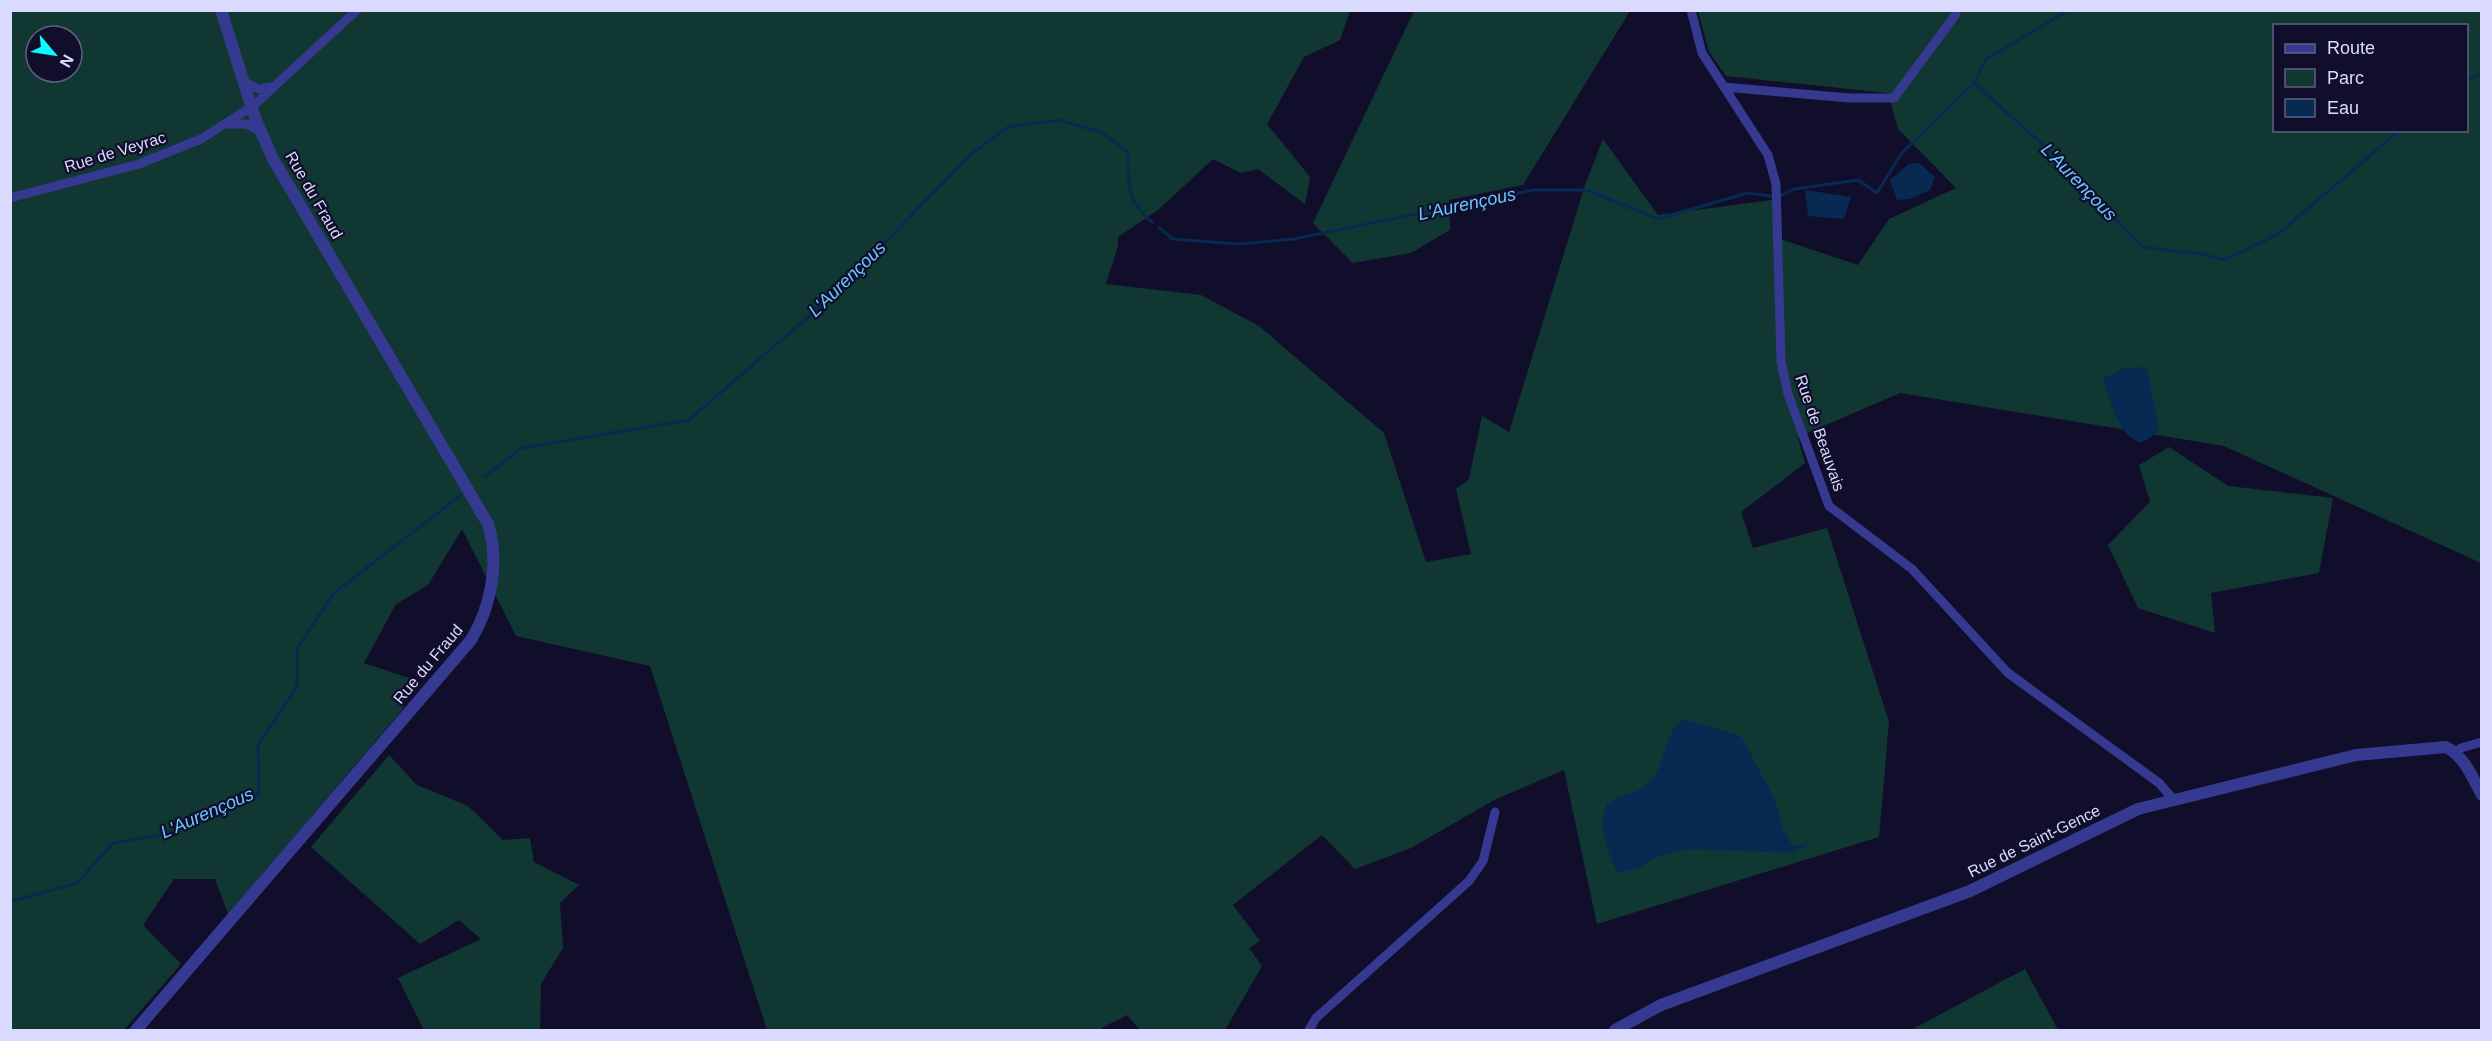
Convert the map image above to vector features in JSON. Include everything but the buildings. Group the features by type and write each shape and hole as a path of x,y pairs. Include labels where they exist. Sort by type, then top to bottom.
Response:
{"street":[{"name":"Rue du Fraud","path":"136,1030 471,640 479,627 490,590 494,562 493,539 489,524 273,159 261,131 221,10"},
{"name":"Rue de Veyrac","path":"10,198 139,164 201,139 253,106 357,10"},
{"name":"Rue de Beauvais","path":"1691,10 1702,53 1768,155 1776,184 1781,361 1788,394 1829,506 1912,569 2008,673 2159,783 2173,799"},
{"path":"1724,87 1879,100 1894,98 1956,14"},
{"path":"244,82 259,89 274,86"},
{"path":"224,125 246,123 261,131"},
{"path":"2481,742 2456,752 2481,795"},
{"name":"Rue de Saint-Gence","path":"1615,1030 1661,1005 1970,891 2112,821 2173,799 2356,755 2446,747 2456,752"},
{"path":"1309,1030 1316,1018 1469,881 1483,861 1495,812"}],"green space":[{"path":"10,11 1350,11 1340,40 1304,57 1267,124 1310,177 1305,204 1258,169 1241,173 1213,159 1158,210 1118,237 1118,246 1106,284 1201,295 1259,326 1384,433 1426,562 1471,554 1456,489 1469,479 1482,416 1509,432 1585,185 1603,139 1658,215 1772,200 1774,237 1858,265 1889,219 1956,188 1898,129 1888,93 1726,76 1709,52 1698,11 2481,11 2481,563 2224,446 1900,393 1798,437 1805,463 1741,512 1753,548 1827,528 1889,722 1879,837 1597,924 1564,770 1494,800 1411,848 1355,869 1322,835 1233,905 1260,941 1249,948 1262,966 1225,1030 1140,1030 1127,1015 1098,1030 767,1030 650,666 516,636 462,529 428,585 396,604 364,663 409,678 403,709 228,914 215,879 174,879 143,925 181,964 124,1030 11,1030"},
{"path":"1414,11 1630,11 1523,185 1449,200 1450,230 1411,253 1353,263 1313,223"},
{"path":"2169,447 2228,486 2333,498 2319,573 2211,593 2215,633 2138,608 2108,545 2150,502 2139,465"},
{"path":"389,755 417,785 468,806 503,840 530,838 534,862 579,885 560,903 563,948 541,984 540,1030 424,1030 398,978 481,939 459,920 420,944 311,847"},
{"path":"2025,969 2058,1030 1911,1030"}],"water":[{"path":"1919,163 1935,177 1930,190 1910,199 1897,200 1890,180 1909,164"},
{"path":"1805,190 1851,197 1844,219 1808,216"},
{"path":"2143,367 2147,370 2159,428 2153,436 2141,443 2126,433 2121,425 2103,379 2121,369"},
{"path":"1684,719 1741,736 1775,800 1783,829 1792,845 1809,845 1790,853 1690,849 1656,857 1637,869 1617,873 1603,830 1607,804 1649,783 1659,768 1672,732"}],"waterway":[{"path":"1974,83 1986,59 2069,10"},
{"name":"L'Aurençous","path":"2468,78 2482,74"},
{"name":"L'Aurençous","path":"1782,195 1794,189 1858,180 1877,193 1901,154 1974,83 2050,151 2142,247 2201,254 2224,260 2277,235 2398,132"},
{"name":"L'Aurençous","path":"484,477 522,448 689,420 837,292 970,155 1008,127 1059,120 1101,132 1128,152 1130,191 1137,207 1152,222"},
{"name":"L'Aurençous","path":"1159,228 1173,239 1238,244 1294,239 1533,190 1587,190 1658,219 1747,193 1771,196"},
{"name":"L'Aurençous","path":"10,902 77,883 113,843 171,833 224,802 259,794 258,745 297,687 297,649 333,594 461,495"}]}
